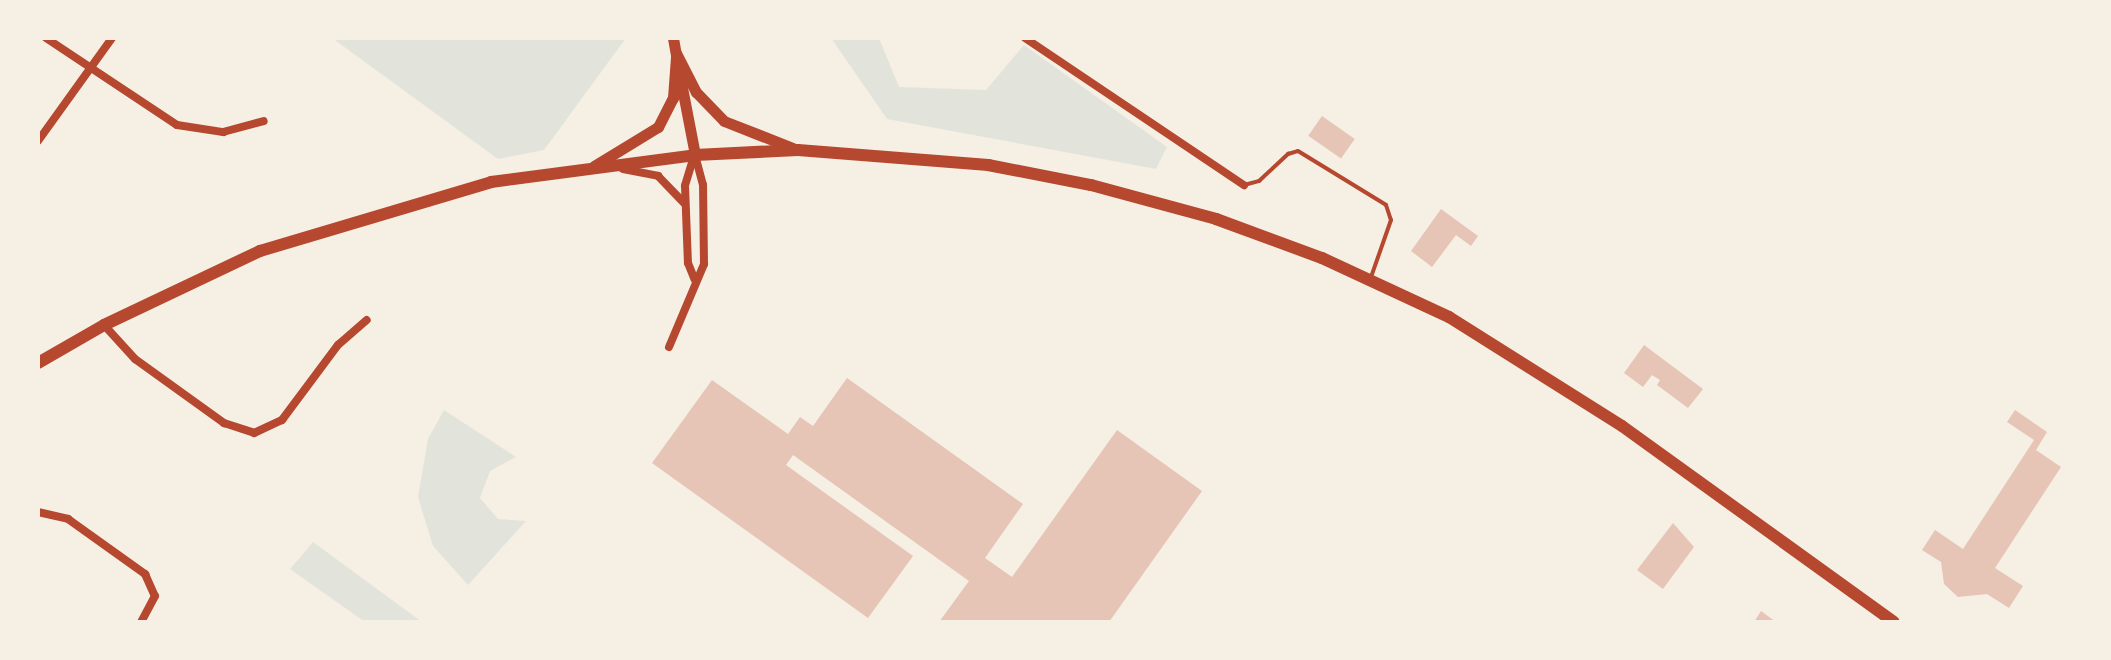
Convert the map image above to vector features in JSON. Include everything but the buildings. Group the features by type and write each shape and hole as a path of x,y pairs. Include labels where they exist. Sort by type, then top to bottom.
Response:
{"main road":[{"path":"673,38 695,155"},
{"path":"676,53 696,92 724,121 798,150"},
{"path":"594,166 644,140 665,118 675,88 676,53"},
{"path":"38,363 104,325 294,238 444,193 594,166 695,155 798,150 869,153 1042,174 1216,219 1370,279 1449,317 1547,375 1894,622"}],"street":[{"path":"46,38 92,65 177,125 223,132 264,121"},
{"path":"38,141 112,38"},
{"path":"1025,38 1244,185"},
{"path":"695,155 685,186 688,263 695,280"},
{"path":"669,347 704,264 703,185 695,155"},
{"path":"594,166 658,176 675,188 687,208"},
{"path":"104,325 135,359 224,423 254,433 282,420 338,345 367,320"},
{"path":"38,512 68,519 145,574 155,596 141,622"}],"lane":[{"path":"1244,185 1259,181 1288,154 1298,151 1386,205 1391,220 1370,279"}],"shaded area":[{"path":"332,38 626,38 544,150 498,159"},
{"path":"831,38 879,38 899,87 986,90 1024,45 1167,147 1156,169 887,119"},
{"path":"444,410 516,457 490,471 480,498 498,519 526,521 468,585 433,546 418,497 428,439"},
{"path":"313,542 422,622 365,622 290,569"}]}
